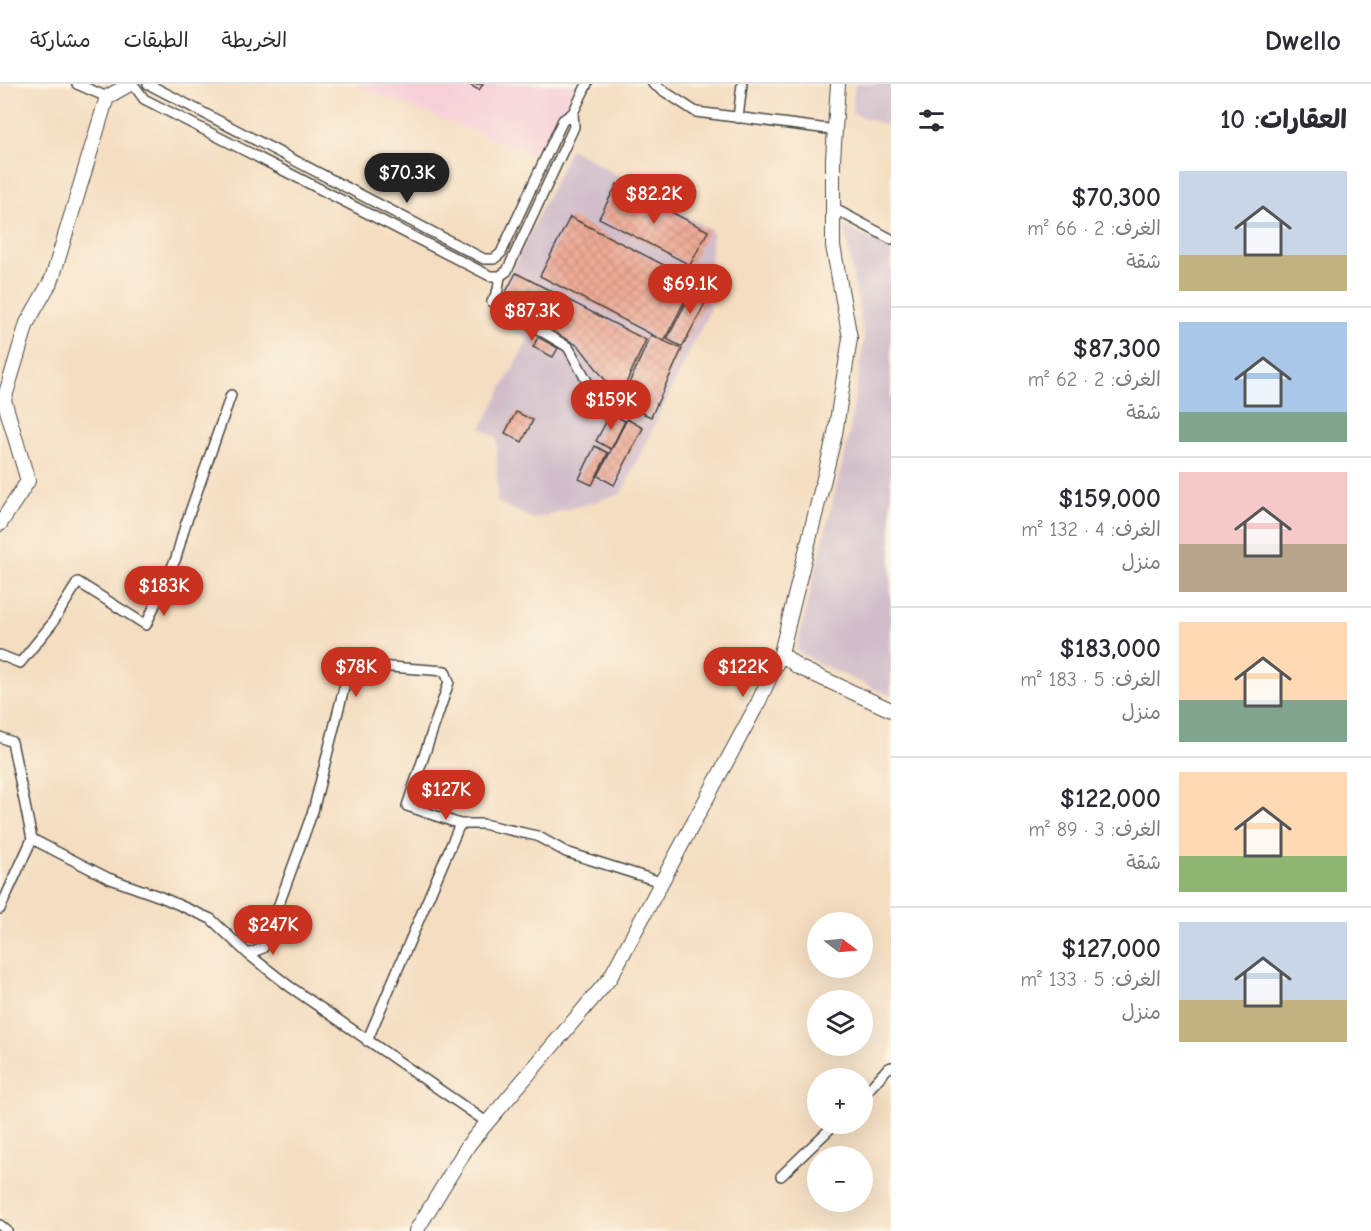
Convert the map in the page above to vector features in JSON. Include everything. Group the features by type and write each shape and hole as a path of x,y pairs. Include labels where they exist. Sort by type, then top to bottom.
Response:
{"main road":[{"path":"0,524 28,481 4,400 27,323 52,279 107,97 131,84"},
{"path":"416,1231 469,1144 610,978 758,703 781,653 835,434 850,339 833,246 833,159 838,84"},
{"path":"781,653 798,667 891,710"}],"street":[{"path":"77,84 107,97"},
{"path":"131,84 144,99 490,276 500,276 507,271 574,127 573,113"},
{"path":"148,84 484,259 494,259 501,253 563,120 573,113 587,84"},
{"path":"653,84 696,112 836,130"},
{"path":"738,118 742,84"},
{"path":"833,208 891,239"},
{"path":"500,276 498,290 492,302 568,347 588,383 608,401"},
{"path":"0,655 20,663 51,625 78,582 146,625 176,558 231,395"},
{"path":"248,954 263,948 313,811 351,664 445,670 448,682 407,806 460,824 483,824 537,836 566,852 660,882"},
{"path":"0,737 12,742 32,839 0,909"},
{"path":"368,1041 460,824"},
{"path":"32,839 108,878 161,897 211,920 248,954 290,986 488,1123"},
{"path":"873,1086 891,1067"},
{"path":"781,1176 825,1134"},
{"path":"0,1225 7,1231"}],"shaded area":[{"path":"352,84 576,84 542,158"},
{"path":"855,84 891,84 891,127 852,113"},
{"path":"571,148 712,231 709,311 621,494 533,519 497,502 497,438 481,428 528,340 489,317"},
{"path":"844,226 891,250 891,696 820,664 796,650 849,436 864,338"}],"building":[{"path":"468,84 483,84 479,90"},
{"path":"617,184 708,231 690,265 599,218"},
{"path":"570,217 695,281 664,341 540,276"},
{"path":"516,273 646,340 619,398 579,346 500,303"},
{"path":"697,282 712,290 682,347 667,339"},
{"path":"651,335 682,349 651,417 620,403"},
{"path":"538,337 558,348 553,357 533,347"},
{"path":"516,412 533,420 522,442 505,433"},
{"path":"611,413 625,421 611,449 596,441"},
{"path":"627,419 643,428 614,485 598,476"},
{"path":"595,446 608,453 592,485 579,479"}]}
